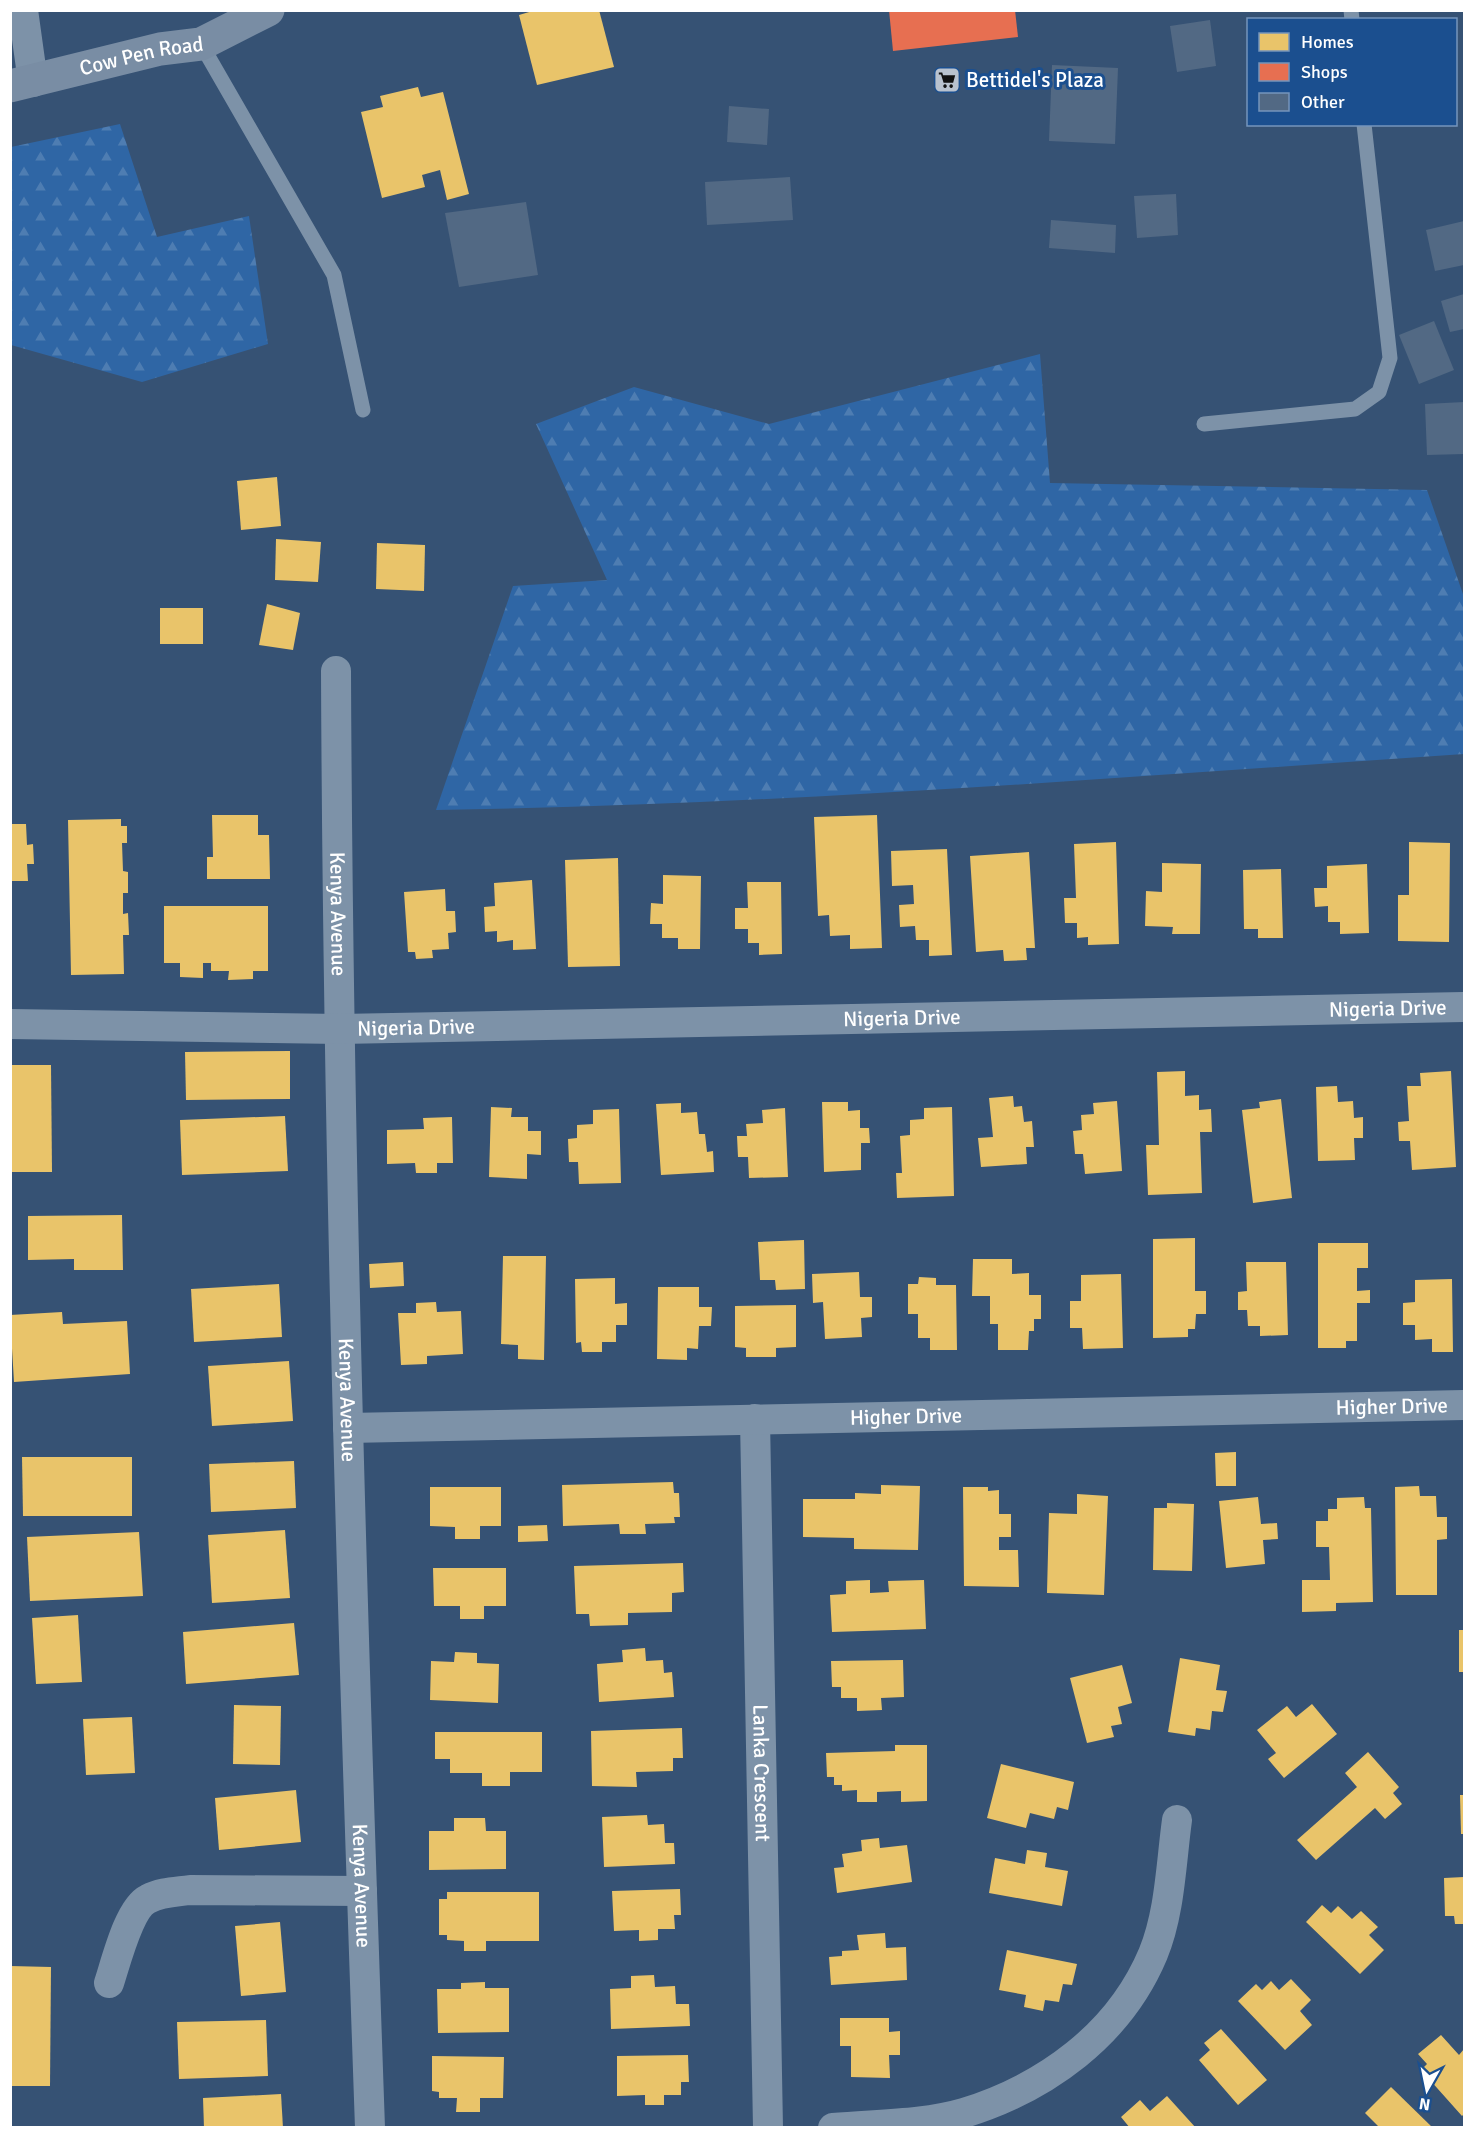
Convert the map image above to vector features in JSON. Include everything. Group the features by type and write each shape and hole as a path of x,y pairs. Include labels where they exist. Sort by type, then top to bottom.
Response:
{"main road":[{"name":"Cow Pen Road","path":"22,84 160,49 201,44 268,10"}],"street":[{"path":"22,84 23,10"},
{"name":"Kenya Avenue","path":"336,671 348,1428 370,2127"},
{"name":"Nigeria Drive","path":"10,1024 340,1029 1464,1007"},
{"name":"Higher Drive","path":"348,1428 1464,1405"},
{"name":"Lanka Crescent","path":"755,1419 768,2127"},
{"path":"833,2127 928,2120 963,2113 1037,2082 1065,2064 1096,2038 1119,2010 1153,1954 1168,1894 1177,1821"},
{"path":"109,1983 135,1913 146,1900 162,1893 190,1890 362,1891"}],"lane":[{"path":"201,44 334,275 363,410"},
{"path":"1204,424 1355,409 1379,392 1390,358 1364,126"}],"green space":[{"path":"120,124 157,237 249,216 268,344 142,382 11,345 11,147"},
{"path":"1040,354 1050,483 1427,490 1464,597 1464,754 1079,781 822,796 436,810 513,586 607,580 536,424 634,387 769,424"}],"building: Homes":[{"path":"536,10 599,10 614,67 537,85 519,15"},
{"path":"418,87 421,97 443,92 469,194 447,200 440,170 422,175 425,187 382,198 361,112 383,107 380,96"},
{"path":"277,477 281,526 241,530 237,481"},
{"path":"276,539 321,542 318,582 275,580"},
{"path":"377,543 425,545 424,591 376,589"},
{"path":"267,604 300,613 293,650 259,645"},
{"path":"160,608 203,608 203,644 160,644"},
{"path":"212,815 258,815 258,835 269,835 270,879 207,879 207,857 213,857"},
{"path":"877,815 882,948 850,949 850,935 830,936 829,915 818,916 814,817"},
{"path":"121,819 121,826 127,826 127,843 122,843 123,871 128,872 128,893 123,893 123,914 128,913 129,935 123,935 124,974 71,975 68,820"},
{"path":"10,824 26,824 27,845 33,844 34,864 27,864 28,881 10,881"},
{"path":"1116,842 1119,944 1088,945 1088,937 1077,938 1077,923 1065,923 1064,898 1076,898 1074,844"},
{"path":"1409,842 1450,843 1449,942 1398,941 1398,895 1409,895"},
{"path":"947,849 952,955 929,956 929,940 916,940 915,926 900,927 899,905 914,904 913,885 892,886 891,851"},
{"path":"1029,852 1035,948 1026,948 1027,960 1004,961 1003,950 976,952 970,856"},
{"path":"618,858 620,966 568,967 565,860"},
{"path":"1162,863 1201,864 1200,934 1172,934 1173,927 1145,926 1146,891 1162,892"},
{"path":"1367,864 1369,933 1340,934 1340,922 1328,922 1328,906 1315,907 1314,888 1327,888 1327,866"},
{"path":"1281,869 1283,938 1258,938 1258,929 1244,929 1243,870"},
{"path":"663,875 701,876 700,949 678,949 678,938 662,938 662,924 650,924 651,903 663,904"},
{"path":"532,880 536,949 513,950 513,940 497,942 497,931 485,932 484,907 495,906 494,883"},
{"path":"747,882 781,882 782,954 759,955 759,943 748,943 748,929 735,929 735,908 748,908"},
{"path":"445,889 446,911 455,911 456,932 448,933 449,949 432,950 433,958 416,959 415,952 408,952 404,892"},
{"path":"164,906 268,906 268,971 253,971 253,979 228,980 229,971 211,971 211,963 203,963 203,978 180,977 180,963 164,963"},
{"path":"290,1051 290,1099 186,1100 185,1052"},
{"path":"10,1065 51,1065 52,1172 10,1172"},
{"path":"1185,1071 1185,1096 1199,1095 1199,1110 1211,1109 1212,1132 1200,1132 1202,1193 1148,1195 1146,1145 1159,1145 1157,1072"},
{"path":"1451,1071 1456,1167 1412,1170 1410,1141 1399,1141 1398,1122 1409,1121 1407,1086 1421,1086 1420,1073"},
{"path":"1337,1086 1338,1102 1353,1101 1354,1118 1363,1117 1363,1138 1354,1138 1355,1160 1318,1161 1316,1087"},
{"path":"1013,1096 1014,1107 1022,1106 1024,1122 1032,1121 1034,1147 1026,1147 1027,1164 981,1167 978,1138 993,1137 989,1098"},
{"path":"1281,1099 1292,1198 1253,1203 1242,1110 1260,1108 1259,1102"},
{"path":"1117,1101 1122,1171 1085,1174 1083,1154 1075,1154 1073,1131 1082,1130 1081,1115 1094,1114 1093,1103"},
{"path":"822,1102 848,1102 848,1111 860,1110 860,1128 869,1128 870,1143 861,1143 861,1170 824,1172"},
{"path":"681,1103 681,1113 697,1112 699,1134 705,1134 707,1152 713,1151 714,1172 661,1175 656,1104"},
{"path":"491,1107 512,1108 511,1117 528,1117 528,1131 541,1131 541,1155 527,1154 527,1179 489,1177"},
{"path":"952,1107 954,1196 897,1198 896,1173 902,1173 900,1136 910,1135 910,1120 924,1119 924,1108"},
{"path":"785,1108 788,1177 749,1178 748,1157 738,1157 737,1136 747,1136 746,1124 763,1123 762,1110"},
{"path":"619,1109 621,1183 579,1184 578,1162 569,1162 568,1139 577,1138 577,1125 593,1124 593,1110"},
{"path":"285,1116 288,1171 182,1175 180,1120"},
{"path":"452,1117 453,1163 437,1163 437,1173 416,1173 415,1163 387,1164 387,1130 424,1129 423,1118"},
{"path":"122,1215 123,1270 74,1270 74,1259 28,1260 28,1216"},
{"path":"1195,1238 1195,1291 1206,1291 1206,1314 1196,1314 1195,1329 1188,1329 1188,1337 1153,1338 1153,1239"},
{"path":"804,1240 805,1289 776,1290 775,1280 760,1280 758,1242"},
{"path":"1318,1243 1368,1243 1368,1268 1357,1268 1357,1291 1370,1290 1370,1303 1357,1303 1357,1341 1346,1341 1346,1348 1318,1348"},
{"path":"503,1256 546,1256 544,1360 518,1359 518,1345 501,1344"},
{"path":"973,1259 1012,1259 1012,1274 1029,1273 1029,1295 1041,1295 1041,1319 1034,1319 1034,1331 1029,1331 1028,1350 998,1350 998,1324 990,1324 990,1296 972,1296"},
{"path":"403,1262 404,1286 370,1288 369,1264"},
{"path":"1246,1262 1286,1262 1288,1335 1260,1336 1260,1326 1248,1326 1247,1310 1238,1310 1238,1292 1247,1291"},
{"path":"859,1272 860,1297 872,1297 872,1317 861,1318 862,1337 825,1339 823,1302 813,1303 812,1274"},
{"path":"1121,1274 1123,1348 1083,1349 1082,1328 1070,1328 1070,1301 1081,1301 1081,1275"},
{"path":"919,1277 936,1278 936,1285 956,1285 957,1350 930,1350 930,1338 918,1338 918,1314 908,1314 908,1284 918,1284"},
{"path":"615,1278 615,1304 627,1303 627,1325 616,1325 616,1342 602,1342 602,1352 582,1352 581,1342 576,1343 575,1279"},
{"path":"1452,1279 1453,1352 1432,1352 1432,1339 1415,1340 1415,1325 1403,1325 1403,1303 1415,1302 1415,1280"},
{"path":"279,1284 282,1337 194,1342 191,1289"},
{"path":"658,1287 699,1287 699,1307 712,1307 711,1326 699,1326 698,1349 687,1348 687,1360 657,1359"},
{"path":"436,1302 437,1312 461,1311 463,1354 427,1356 427,1364 401,1365 398,1313 416,1313 416,1303"},
{"path":"796,1305 796,1347 776,1348 776,1357 746,1357 746,1348 735,1347 735,1306"},
{"path":"62,1312 63,1324 127,1321 130,1374 14,1382 10,1315"},
{"path":"289,1361 293,1421 212,1426 208,1366"},
{"path":"1236,1452 1236,1486 1216,1486 1215,1453"},
{"path":"22,1457 132,1457 132,1516 23,1516"},
{"path":"294,1461 296,1508 211,1512 209,1464"},
{"path":"673,1482 674,1493 679,1493 680,1517 674,1517 675,1523 645,1524 646,1534 620,1534 619,1524 563,1526 562,1485"},
{"path":"881,1485 920,1486 918,1550 854,1549 854,1538 803,1537 803,1499 855,1499 855,1493 881,1494"},
{"path":"1419,1486 1420,1496 1436,1496 1437,1517 1447,1517 1447,1539 1437,1540 1437,1595 1396,1595 1395,1487"},
{"path":"430,1487 501,1487 501,1526 480,1526 480,1539 455,1539 455,1527 430,1526"},
{"path":"963,1487 988,1487 988,1491 999,1490 999,1514 1011,1514 1011,1537 999,1537 999,1550 1018,1550 1019,1587 964,1586"},
{"path":"1077,1494 1108,1496 1104,1595 1047,1593 1049,1513 1077,1514"},
{"path":"1258,1497 1261,1524 1277,1523 1278,1539 1263,1540 1265,1564 1226,1568 1219,1501"},
{"path":"1364,1497 1365,1508 1371,1508 1373,1602 1336,1603 1336,1611 1302,1612 1302,1580 1330,1580 1329,1547 1316,1547 1316,1521 1328,1521 1328,1509 1337,1509 1337,1498"},
{"path":"1167,1503 1194,1504 1192,1571 1153,1570 1154,1508 1167,1508"},
{"path":"547,1525 548,1541 518,1542 518,1526"},
{"path":"285,1530 290,1598 212,1603 208,1535"},
{"path":"139,1532 143,1596 30,1601 27,1537"},
{"path":"683,1563 684,1592 672,1593 672,1612 628,1613 628,1625 590,1626 589,1614 576,1614 574,1566"},
{"path":"433,1568 506,1568 506,1606 484,1606 484,1619 460,1619 460,1606 434,1606"},
{"path":"870,1580 870,1593 889,1592 888,1581 924,1580 926,1629 832,1632 830,1595 846,1594 846,1581"},
{"path":"78,1615 82,1682 36,1684 32,1618"},
{"path":"294,1623 299,1675 186,1684 183,1632"},
{"path":"1459,1630 1464,1630 1464,1672 1459,1672"},
{"path":"645,1648 646,1661 663,1660 664,1673 672,1672 674,1697 599,1702 597,1664 623,1662 622,1650"},
{"path":"455,1652 477,1653 477,1663 499,1664 498,1703 430,1700 431,1661 454,1662"},
{"path":"1180,1658 1220,1665 1216,1690 1227,1691 1223,1712 1212,1711 1210,1730 1196,1728 1195,1736 1168,1732"},
{"path":"903,1660 904,1697 881,1698 882,1710 857,1711 857,1698 841,1698 841,1687 832,1687 831,1661"},
{"path":"1122,1665 1132,1703 1118,1707 1122,1724 1111,1726 1114,1737 1087,1743 1070,1678"},
{"path":"1312,1704 1337,1734 1284,1778 1268,1759 1276,1753 1257,1730 1287,1706 1296,1717"},
{"path":"234,1705 281,1706 280,1765 233,1764"},
{"path":"132,1717 135,1773 86,1775 83,1719"},
{"path":"682,1728 683,1758 673,1758 673,1771 636,1772 637,1787 592,1786 591,1731"},
{"path":"435,1732 542,1732 542,1772 510,1772 510,1786 482,1786 482,1773 450,1773 450,1759 435,1759"},
{"path":"895,1745 927,1745 927,1801 901,1802 901,1791 877,1792 877,1802 857,1802 857,1790 842,1791 842,1785 834,1785 834,1777 827,1777 826,1753 895,1751"},
{"path":"1368,1752 1399,1787 1393,1793 1402,1804 1385,1819 1375,1808 1316,1860 1297,1840 1357,1787 1345,1773"},
{"path":"1001,1764 1074,1782 1068,1810 1057,1807 1054,1819 1030,1813 1026,1828 987,1818"},
{"path":"296,1790 301,1842 219,1850 215,1798"},
{"path":"1460,1795 1464,1795 1464,1834 1461,1834"},
{"path":"647,1815 648,1825 664,1824 665,1843 674,1843 675,1864 604,1867 602,1817"},
{"path":"454,1818 485,1818 486,1831 506,1831 506,1869 429,1870 429,1831 454,1831"},
{"path":"879,1838 880,1848 907,1845 912,1882 837,1893 834,1868 844,1867 842,1854 862,1851 861,1840"},
{"path":"1027,1850 1047,1853 1045,1867 1068,1871 1062,1906 989,1893 995,1858 1025,1864"},
{"path":"1464,1877 1464,1924 1455,1924 1454,1916 1445,1916 1444,1878"},
{"path":"680,1889 681,1915 674,1915 675,1929 658,1929 658,1940 639,1941 639,1930 614,1931 612,1891"},
{"path":"447,1892 539,1892 539,1941 486,1941 486,1951 464,1951 464,1941 447,1940 447,1935 439,1935 439,1899 447,1899"},
{"path":"1322,1905 1331,1913 1338,1906 1352,1919 1361,1911 1378,1927 1369,1935 1384,1950 1360,1974 1306,1922"},
{"path":"280,1922 286,1992 241,1996 235,1926"},
{"path":"885,1933 886,1948 906,1947 907,1980 831,1985 829,1957 842,1956 842,1951 859,1950 857,1935"},
{"path":"1007,1950 1077,1964 1072,1985 1063,1984 1059,2002 1045,2000 1043,2011 1024,2007 1026,1995 999,1990"},
{"path":"10,1966 51,1967 50,2086 10,2086"},
{"path":"654,1975 655,1987 675,1986 676,2004 689,2004 690,2026 611,2029 610,1989 631,1988 631,1976"},
{"path":"1291,1979 1311,2000 1300,2011 1312,2025 1285,2050 1238,2001 1256,1984 1262,1990 1271,1981 1279,1990"},
{"path":"485,1982 485,1988 509,1988 509,2032 438,2033 437,1989 461,1989 461,1983"},
{"path":"840,2018 889,2018 889,2032 900,2031 900,2055 889,2055 890,2078 851,2077 851,2046 840,2046"},
{"path":"266,2020 268,2076 179,2079 177,2022"},
{"path":"1221,2029 1267,2080 1238,2105 1199,2060 1210,2050 1204,2043"},
{"path":"1441,2035 1459,2055 1464,2049 1464,2114 1462,2116 1421,2070 1427,2064 1418,2054"},
{"path":"688,2055 689,2082 681,2082 681,2095 664,2095 664,2105 645,2105 645,2095 617,2096 617,2056"},
{"path":"432,2056 504,2057 503,2098 480,2098 480,2112 456,2112 457,2098 439,2098 439,2092 432,2091"},
{"path":"1391,2087 1433,2128 1380,2128 1365,2113"},
{"path":"281,2094 283,2128 204,2128 203,2098"},
{"path":"1167,2096 1196,2128 1130,2128 1121,2117 1140,2100 1150,2111"}],"building: Shops":[{"path":"889,10 1015,10 1018,37 893,51"}],"building: Other":[{"path":"1210,20 1216,66 1177,72 1170,26"},
{"path":"1052,65 1118,68 1115,144 1049,141"},
{"path":"729,106 769,109 767,145 727,142"},
{"path":"790,177 793,220 707,225 705,182"},
{"path":"1176,194 1178,235 1137,238 1134,196"},
{"path":"526,202 538,275 459,287 445,213"},
{"path":"1051,220 1116,225 1115,253 1049,248"},
{"path":"1464,221 1464,265 1435,271 1426,230"},
{"path":"1464,294 1464,329 1450,332 1441,301"},
{"path":"1434,321 1454,370 1419,384 1399,335"},
{"path":"1464,402 1464,454 1427,455 1425,404"}],"place":[{"name":"Bettidel's Plaza","path":"947,80"}]}
